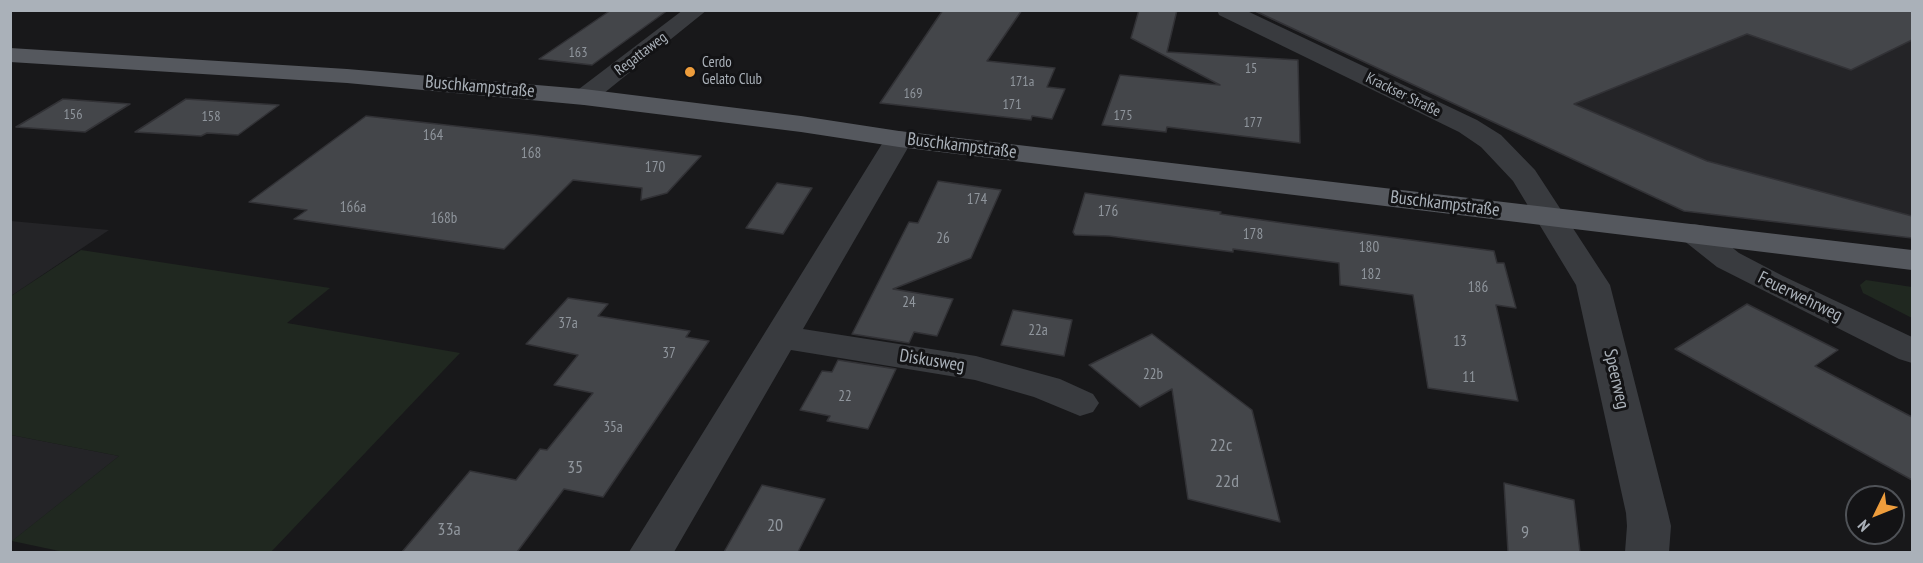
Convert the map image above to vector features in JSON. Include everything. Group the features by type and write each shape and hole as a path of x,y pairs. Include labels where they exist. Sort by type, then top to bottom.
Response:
{"main road":[{"name":"Buschkampstraße","path":"10,55 347,76 584,97 801,124 899,139 1912,260"}],"street":[{"name":"Regattaweg","path":"584,97 697,10"},
{"name":"Krackser Straße","path":"1227,10 1468,126 1491,141 1506,155 1525,176 1551,217"},
{"path":"651,552 899,139"},
{"name":"Speerweg","path":"1551,217 1586,270 1598,301 1647,513 1649,526 1647,552"},
{"name":"Feuerwehrweg","path":"1694,233 1728,260 1912,351"},
{"name":"Diskusweg","path":"780,337 976,368 1047,388 1080,403"}],"shaded area":[{"path":"1253,11 1912,11 1912,238 1684,211"},
{"path":"11,221 109,230 11,296"},
{"path":"81,250 330,288 287,323 460,353 271,552 64,552 12,541 119,456 11,435 11,296"},
{"path":"1866,280 1912,287 1912,318 1863,293 1860,285"},
{"path":"11,435 119,456 11,542"}],"building":[{"path":"611,10 668,10 592,65 539,59"},
{"path":"943,10 1022,10 987,61 1055,68 1047,87 1065,89 1052,119 1032,116 1031,120 880,103"},
{"path":"1139,10 1177,10 1167,52 1298,60 1300,143 1167,127 1166,132 1102,125 1120,75 1220,85 1131,38"},
{"path":"1253,10 1912,10 1912,40 1851,70 1747,34 1574,104 1707,161 1912,216 1912,238 1684,211"},
{"path":"63,99 130,104 85,132 16,127"},
{"path":"186,99 279,105 238,135 207,133 201,136 135,132"},
{"path":"366,116 701,156 667,193 641,200 642,188 573,180 504,249 294,219 307,210 249,202"},
{"path":"938,181 1001,190 971,258 893,289 953,299 937,336 914,332 909,343 852,334 909,222 918,223"},
{"path":"777,183 812,188 783,234 746,228"},
{"path":"1085,193 1283,223 1494,251 1497,263 1504,263 1516,308 1496,305 1518,401 1428,388 1413,295 1340,285 1339,263 1233,249 1233,252 1109,236 1075,235 1073,232"},
{"path":"568,298 608,304 598,316 690,331 686,337 709,341 603,497 564,489 517,552 402,552 470,471 516,480 540,449 547,450 593,393 554,385 578,355 526,344"},
{"path":"1747,304 1838,350 1815,366 1912,417 1912,480 1675,349"},
{"path":"1013,310 1072,320 1064,356 1001,345"},
{"path":"1152,334 1252,410 1280,522 1188,499 1172,389 1140,407 1089,365"},
{"path":"838,360 896,369 868,429 827,421 830,416 800,410 822,371 832,372"},
{"path":"1504,483 1574,500 1580,552 1508,552"},
{"path":"762,485 825,499 798,552 724,552"}],"place":[{"name":"Cerdo Gelato Club","path":"690,72"}]}
